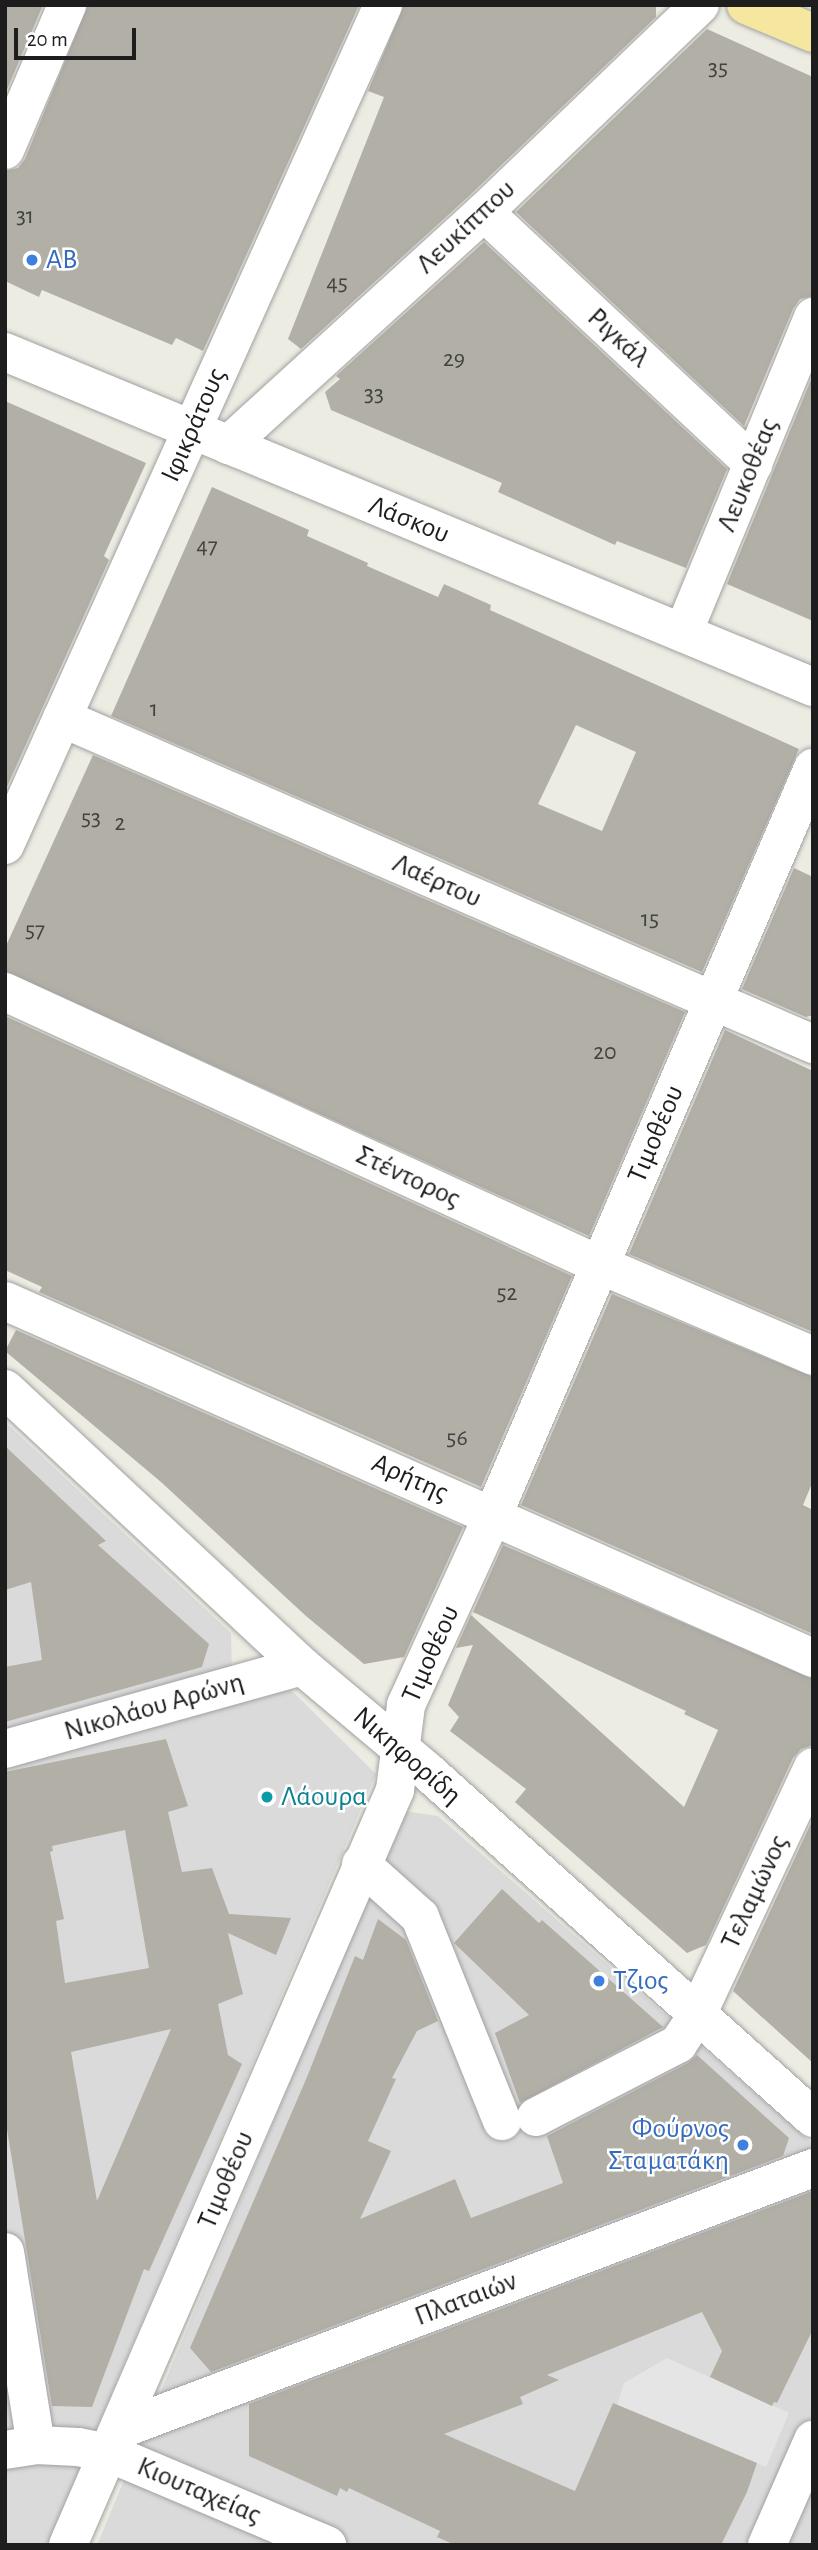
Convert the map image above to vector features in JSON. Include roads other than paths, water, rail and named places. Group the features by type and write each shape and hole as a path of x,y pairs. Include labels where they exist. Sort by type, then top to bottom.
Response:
{"main road":[{"path":"746,5 813,33"}],"street":[{"path":"5,150 66,5"},
{"name":"Ιφικράτους","path":"5,845 383,5"},
{"name":"Λευκίππου","path":"228,445 484,212 700,5"},
{"name":"Ριγκάλ","path":"484,212 753,464"},
{"name":"Λευκοθέας","path":"683,633 813,317"},
{"name":"Λάσκου","path":"5,352 813,687"},
{"name":"Λαέρτου","path":"62,718 813,1044"},
{"name":"Τιμοθέου","path":"68,2545 395,1790 398,1749 406,1705 494,1515 813,768"},
{"name":"Στέντορος","path":"5,992 600,1265 813,1356"},
{"name":"Αρήτης","path":"5,1301 813,1658"},
{"name":"Νικηφορίδη","path":"5,1388 302,1666 813,2118"},
{"name":"Νικολάου Αρώνη","path":"5,1749 302,1666"},
{"name":"Τελαμώνος","path":"361,1864 420,1917 519,2119 678,2044 696,2017 813,1767"},
{"name":"Πλαταιών","path":"114,2441 813,2168"},
{"path":"5,2252 21,2448"},
{"path":"767,2545 813,2440"},
{"name":"Κιουταχείας","path":"21,2448 78,2447 114,2441 327,2545"}],"place":[{"name":"ΑΒ","path":"32,260"},
{"name":"Λάουρα","path":"267,1797"},
{"name":"Τζιος","path":"599,1981"},
{"name":"Φούρνος Σταματάκη","path":"743,2145"}]}
